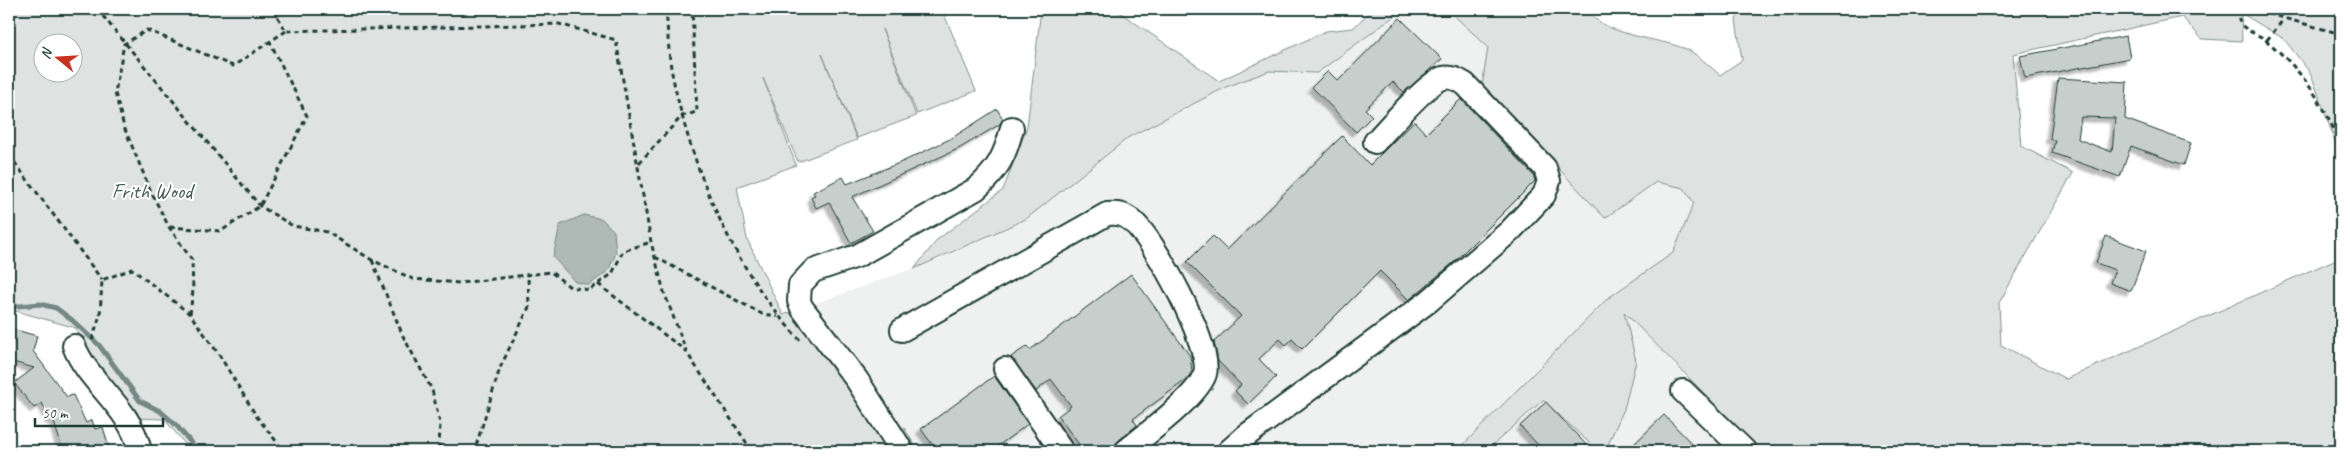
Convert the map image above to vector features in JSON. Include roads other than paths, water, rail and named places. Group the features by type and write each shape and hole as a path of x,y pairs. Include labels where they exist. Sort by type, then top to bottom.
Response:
{"street":[{"path":"1229,451 1246,435 1428,301 1510,231 1544,195 1549,181 1545,168 1465,84 1453,78 1441,78 1423,93 1374,142"},
{"path":"902,451 857,380 813,325 802,308 798,301 800,285 813,271 857,256 976,189 992,175 1006,152 1012,128"},
{"path":"902,330 1107,214 1120,213 1143,232 1173,278 1203,350 1205,374 1190,396 1126,451"},
{"path":"76,352 117,404 130,424 140,451"},
{"path":"1005,369 1062,451"},
{"path":"1683,391 1745,451"}],"waterway":[{"path":"9,307 40,304 56,308 72,320 99,345 140,401 160,411 176,425 198,451"}],"park label":[{"name":"Frith Wood","path":"152,191"}]}
